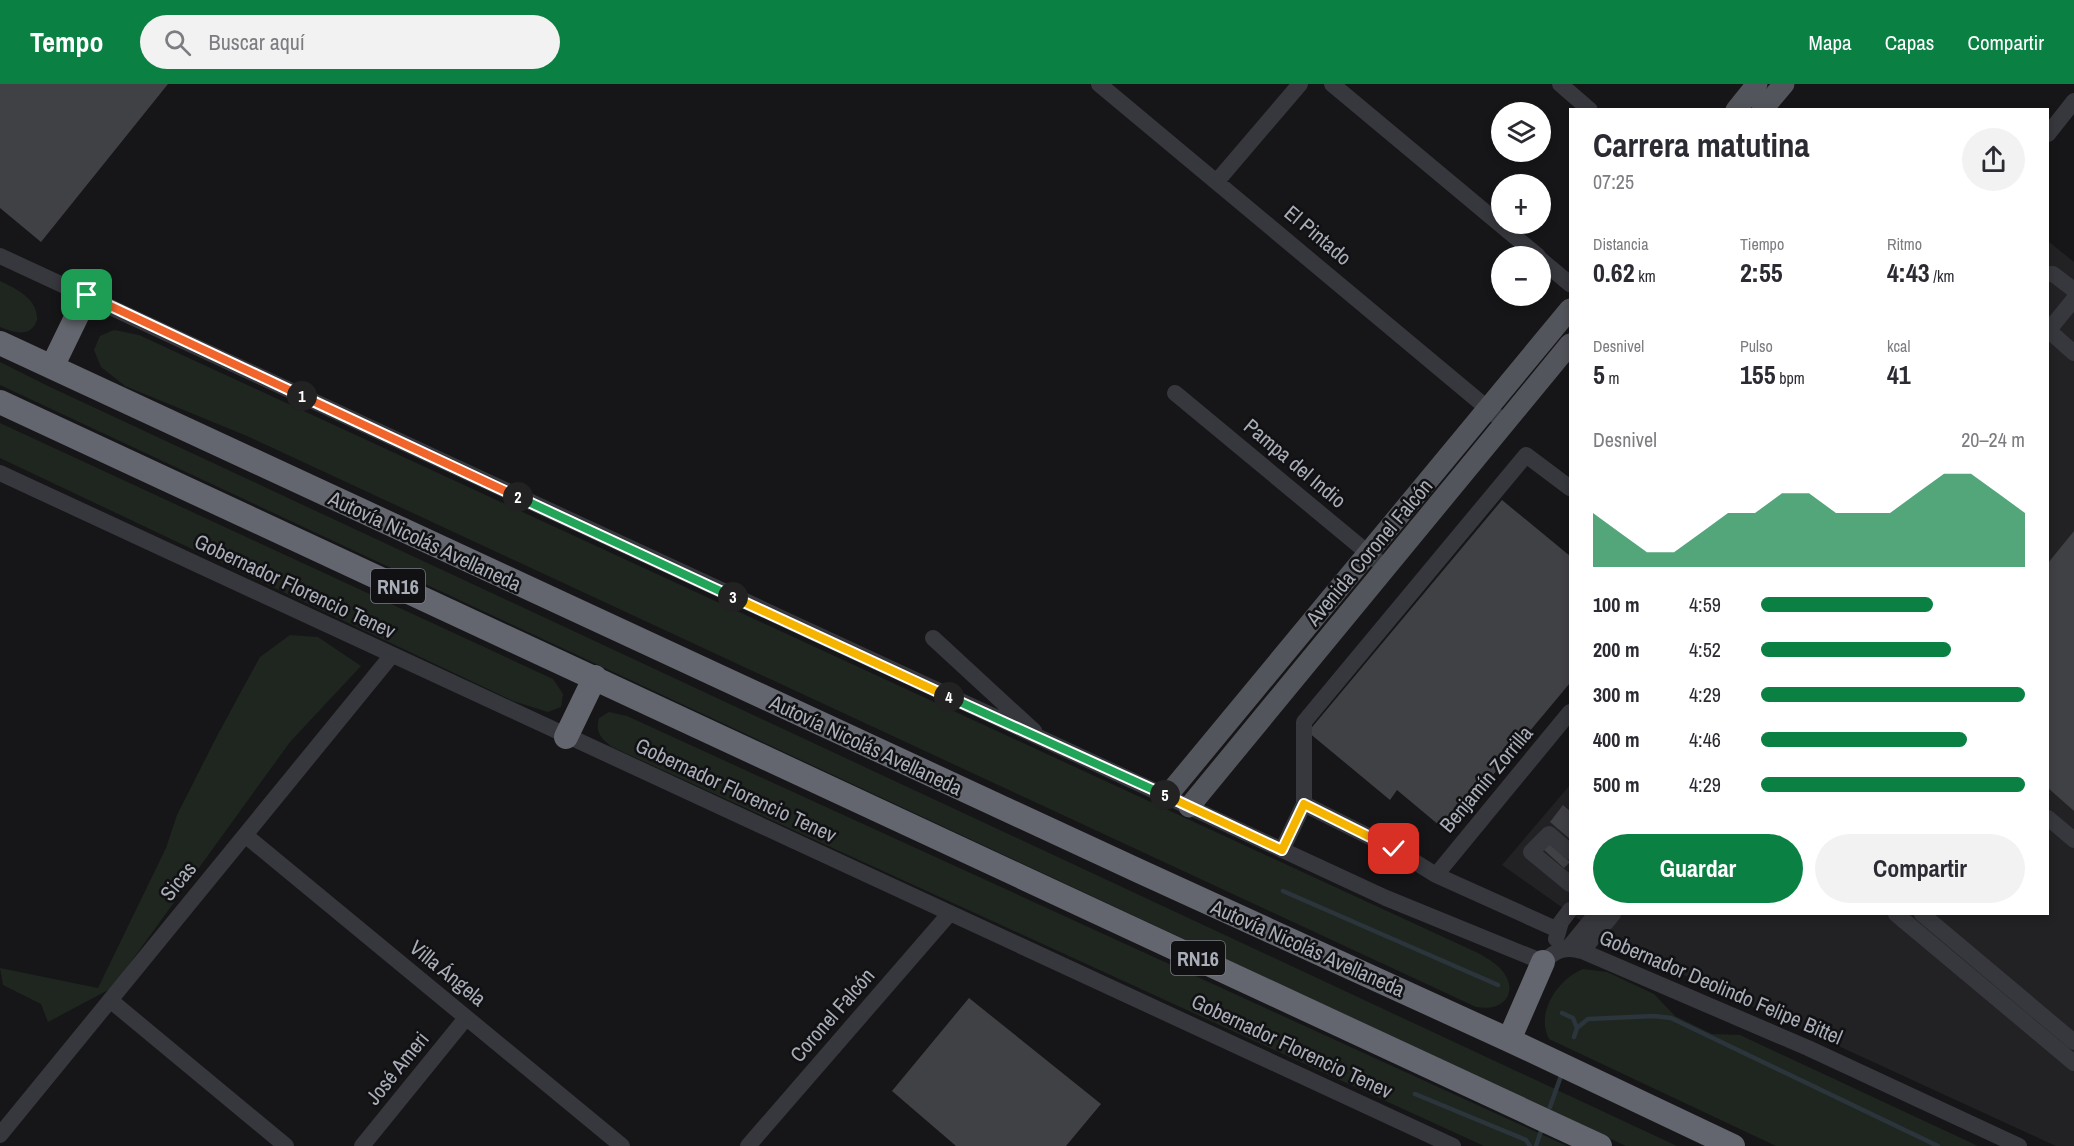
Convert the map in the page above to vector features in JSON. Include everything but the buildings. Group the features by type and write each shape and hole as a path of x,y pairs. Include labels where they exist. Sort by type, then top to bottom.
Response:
{"highway":[{"path":"52,367 87,295"},
{"name":"Autovía Nicolás Avellaneda","path":"0,343 1139,872 1509,1040 1733,1146"},
{"name":"RN16","path":"0,402 1600,1146"},
{"path":"566,736 595,677"},
{"path":"1509,1040 1562,953"}],"main road":[{"path":"1738,108 1757,84"},
{"path":"1764,108 1784,84"},
{"name":"Avenida Coronel Falcón","path":"1167,796 1569,310"},
{"name":"Avenida Coronel Falcón","path":"1189,807 1569,345"}],"street":[{"name":"El Pintado","path":"1099,84 1218,180 1505,423"},
{"path":"1218,180 1300,84"},
{"path":"1332,84 1525,246"},
{"path":"1560,84 1588,108"},
{"path":"2049,133 2074,101"},
{"name":"Gobernador Deolindo Felipe Bittel","path":"0,256 1386,898 1562,953 1808,1048 2019,1146"},
{"path":"1551,268 1569,283"},
{"path":"2049,274 2054,274 2074,290"},
{"path":"2049,329 2074,299"},
{"path":"2049,331 2074,353"},
{"name":"Pampa del Indio","path":"1175,393 1386,568"},
{"path":"1282,850 1304,804 1304,722 1526,455 1569,487"},
{"name":"Gobernador Florencio Tenev","path":"0,473 1454,1146"},
{"path":"933,638 1045,742"},
{"name":"Sicas","path":"0,1135 392,656"},
{"name":"Benjamín Zorrilla","path":"1436,874 1569,713"},
{"path":"1304,804 1394,849 1436,874 1558,930"},
{"path":"2049,819 2074,840"},
{"path":"1569,851 1549,834 1531,852 1569,883"},
{"name":"Villa Ángela","path":"245,835 622,1146"},
{"path":"1562,953 1558,930 1569,912"},
{"name":"Coronel Falcón","path":"748,1146 950,913"},
{"path":"1562,953 1595,915"},
{"path":"1562,953 1612,915"},
{"path":"1902,915 1941,940 2055,1036 2074,1063"},
{"path":"1923,915 1941,940"},
{"path":"110,1000 286,1146"},
{"name":"José Ameri","path":"362,1146 466,1018"},
{"path":"2055,1036 2074,1042"}],"shaded area":[{"path":"2049,242 2074,262 2074,1146 2056,1146 1614,943 1572,915 2049,915"},
{"path":"0,281 19,291 34,306 37,320 31,330 22,333 0,327"},
{"path":"114,330 139,335 1478,953 1492,962 1508,979 1508,995 1497,1005 1488,1008 1476,1007 247,436 125,386 101,367 94,350 100,336"},
{"path":"0,362 1677,1146 1626,1146 0,385"},
{"path":"0,423 553,679 563,694 561,707 548,712 513,701 0,458"},
{"path":"290,635 318,637 361,666 290,742 112,988 48,1022 41,1004 3,985 0,968 98,988 166,848 177,815 218,734 260,657"},
{"path":"609,712 627,716 1567,1146 1484,1146 612,747 598,731 599,718"},
{"path":"1569,786 1569,912 1502,865"},
{"path":"1583,969 1607,972 1654,994 1675,1016 1712,1034 1740,1035 1978,1146 1776,1146 1549,1039 1545,1029 1545,1018 1551,998 1565,980"}],"waterway":[{"path":"1283,891 1498,985"},
{"path":"1562,1013 1573,1018 1577,1028"},
{"path":"1574,1037 1577,1028 1588,1019 1654,1016 1671,1018 1938,1146"},
{"path":"1550,1107 1562,1073"},
{"path":"1415,1094 1526,1140 1530,1146"},
{"path":"1536,1146 1541,1131"}],"route":[{"path":"87,295 1045,742 1282,850 1304,804 1394,849"}]}
